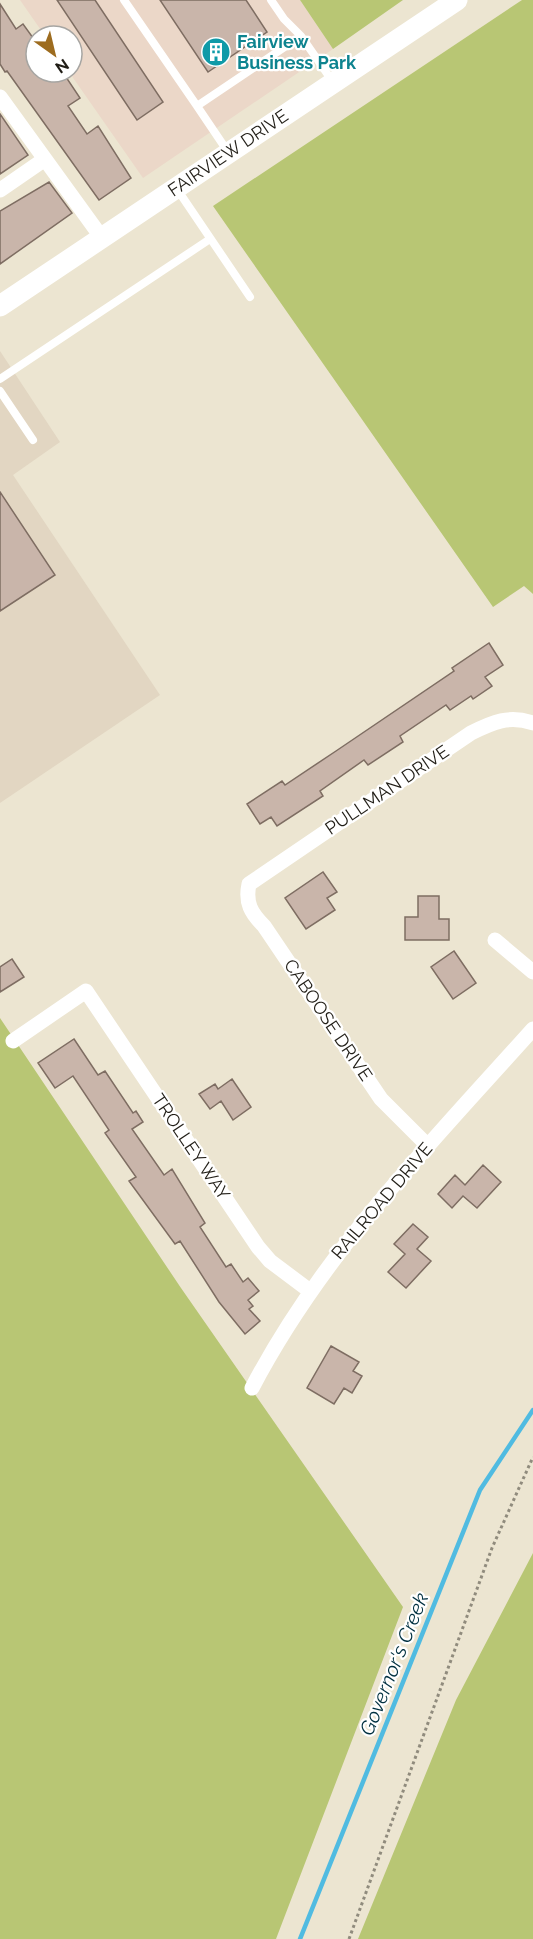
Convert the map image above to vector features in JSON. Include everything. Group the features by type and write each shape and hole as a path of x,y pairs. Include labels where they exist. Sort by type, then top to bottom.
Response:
{"main road":[{"name":"FAIRVIEW DRIVE","path":"0,306 457,0"}],"street":[{"path":"0,97 11,108 102,238"},
{"path":"0,190 45,159"},
{"name":"PULLMAN DRIVE","path":"249,884 471,733 494,721 518,718 533,723"},
{"name":"CABOOSE DRIVE","path":"249,884 247,894 249,908 264,926 381,1099 428,1146"},
{"path":"495,940 533,972"},
{"name":"TROLLEY WAY","path":"13,1041 86,991 258,1247 270,1261 310,1291"},
{"name":"RAILROAD DRIVE","path":"252,1388 310,1291 357,1227 533,1029"}],"lane":[{"path":"124,0 229,153"},
{"path":"271,0 284,19 301,36 334,83"},
{"path":"197,106 301,36"},
{"path":"176,188 250,297"},
{"path":"0,379 210,239"},
{"path":"0,391 33,440"}],"path":[{"path":"349,1939 492,1548 533,1457"}],"shaded area":[{"path":"20,0 300,0 333,49 143,178 77,84 84,84 84,24 37,24"},
{"path":"0,351 60,442 13,475 160,695 0,803"}],"green space":[{"path":"300,0 403,0 333,49"},
{"path":"522,0 533,0 533,594 524,586 493,607 213,206"},
{"path":"0,1018 181,1288 403,1607 276,1939 0,1939"},
{"path":"533,1553 533,1939 358,1939 456,1700"}],"building":[{"path":"57,0 95,0 163,102 137,120 84,40 84,24 73,24"},
{"name":"Fairview Business Park","path":"160,0 246,0 267,32 208,72"},
{"path":"0,4 16,29 24,25 24,84 71,84 80,98 68,106 87,134 98,126 131,178 99,200 0,64"},
{"path":"0,114 28,155 0,174"},
{"path":"49,182 72,213 0,264 0,211"},
{"path":"0,492 55,575 0,611"},
{"path":"489,643 503,665 485,677 492,686 473,699 471,696 450,710 446,705 400,736 403,742 368,765 364,760 320,791 323,796 277,826 271,817 260,824 247,804 282,781 285,785 454,671 452,668"},
{"path":"323,872 337,892 327,898 335,910 306,929 285,898"},
{"path":"418,896 439,896 439,919 449,919 449,940 405,940 405,917 418,917"},
{"path":"454,951 476,983 453,999 431,967"},
{"path":"12,959 24,977 0,992 0,967"},
{"path":"74,1039 98,1075 105,1071 133,1113 136,1111 143,1122 132,1129 164,1175 172,1169 205,1223 200,1227 226,1267 231,1264 243,1282 248,1278 259,1291 248,1300 253,1306 249,1309 260,1321 245,1334 219,1302 180,1241 175,1244 129,1181 136,1177 105,1133 109,1130 73,1076 55,1088 38,1063"},
{"path":"232,1079 251,1107 233,1120 221,1101 210,1109 199,1094 215,1084 218,1089"},
{"path":"483,1165 501,1182 477,1208 463,1196 452,1208 438,1194 455,1175 465,1185"},
{"path":"413,1224 428,1237 417,1249 431,1261 406,1288 388,1272 405,1254 394,1244"},
{"path":"331,1346 359,1362 353,1371 362,1376 352,1393 344,1388 334,1404 307,1388"}],"waterway":[{"name":"Governor's Creek","path":"300,1939 480,1490 533,1410"}],"place":[{"name":"Fairview Business Park","path":"216,52"}]}
